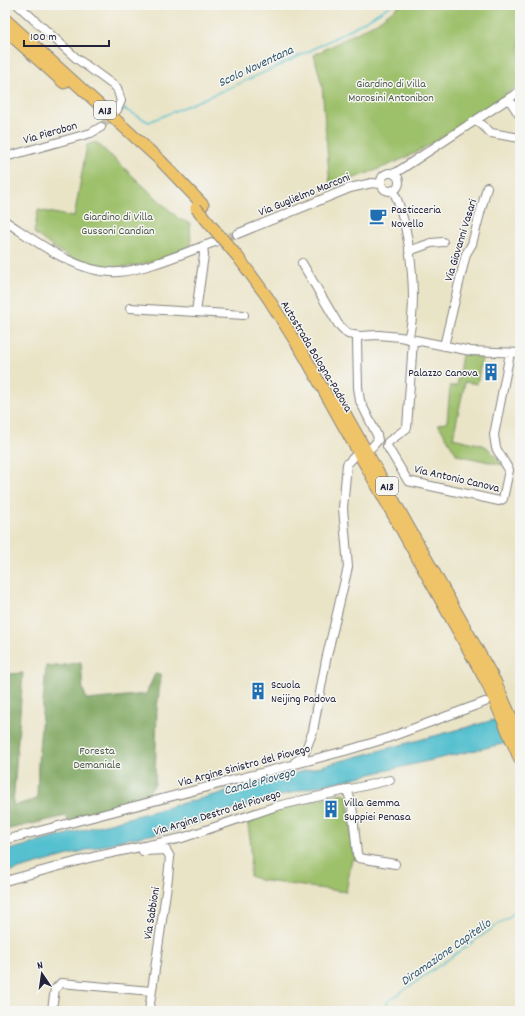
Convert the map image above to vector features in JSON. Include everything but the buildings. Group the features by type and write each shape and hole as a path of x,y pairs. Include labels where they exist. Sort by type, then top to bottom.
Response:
{"highway":[{"name":"Autostrada Bologna-Padova","path":"5,19 161,161 200,206 238,257 271,296 491,682 520,737"},
{"name":"Autostrada Bologna-Padova","path":"5,30 200,206"},
{"name":"Autostrada Bologna-Padova","path":"491,682 520,760"}],"street":[{"path":"18,5 76,58 117,88 121,96 117,110"},
{"path":"381,184 384,175 389,173 394,174 520,91"},
{"path":"509,99 520,116"},
{"path":"477,120 491,133 520,138"},
{"name":"Via Pierobon","path":"5,157 91,133 100,127"},
{"path":"394,174 399,181 397,187 393,190 399,204 409,251 413,303 411,340"},
{"name":"Via Guglielmo Marconi","path":"236,234 350,188 372,182 381,184 384,188 393,190"},
{"name":"Via Giovanni Vasari","path":"444,346 466,254 472,244 487,188"},
{"path":"5,221 59,256 105,271 118,272 135,269 215,242"},
{"path":"409,251 431,243 443,242"},
{"path":"196,312 204,255 202,246"},
{"path":"302,263 338,324 348,334 359,336 379,335 489,353 520,353"},
{"path":"130,308 244,315"},
{"path":"359,336 357,340 358,387 360,401 377,435 378,440 372,447"},
{"name":"Via Antonio Canova","path":"411,340 407,428 388,442 387,446 408,481 499,501 503,499 508,475 508,467 496,448 494,436 510,353"},
{"path":"291,764 303,757 313,731 326,660 348,567 344,524 346,475 347,464 354,457"},
{"name":"Via Argine Sinistro del Piovego","path":"5,840 385,739 485,702"},
{"name":"Via Argine Destro del Piovego","path":"5,881 93,857 182,838 277,806 390,780"},
{"path":"347,789 352,805 357,854 359,858 395,864"},
{"name":"Via Sabbioni","path":"136,848 142,851 166,850 170,857 149,1011"},
{"path":"52,1009 54,989 61,983 151,992"}],"green space":[{"name":"Giardino di Villa Morosini Antonibon","path":"400,5 520,5 520,84 456,129 415,153 384,167 330,187 322,85 314,55 374,24"},
{"name":"Giardino di Villa Gussoni Candian","path":"96,142 179,219 190,223 191,245 158,260 125,267 109,267 92,265 76,260 56,249 34,233 38,210 74,217 87,145"},
{"path":"462,354 482,357 477,384 465,382 453,438 483,445 488,448 503,465 457,455 438,424 447,422 450,386 457,386"},
{"name":"Foresta Demaniale","path":"81,662 83,689 87,700 146,694 155,674 161,675 157,709 155,784 149,792 151,799 69,824 66,816 5,830 5,674 23,673 13,806 37,799 38,762 46,666 59,666"},
{"path":"342,793 347,796 356,860 352,859 346,892 259,880 250,876 251,846 247,818"}],"water":[{"path":"520,713 520,740 305,789 239,808 178,830 122,840 5,873 5,851"}],"waterway":[{"name":"Scolo Noventana","path":"124,109 149,122 272,69 333,39 391,5"},
{"name":"Diramazione Capitello","path":"386,1011 387,1002 520,909"}],"tunnel":[{"path":"101,127 114,113"},
{"path":"218,241 237,234"}],"place":[{"name":"Pasticceria Novello","path":"378,216"},
{"name":"Palazzo Canova","path":"491,372"},
{"name":"Scuola Neijing Padova","path":"258,691"},
{"name":"Villa Gemma Suppiei Penasa","path":"331,809"}],"water label":[{"name":"Canale Piovego","path":"259,780"}]}
